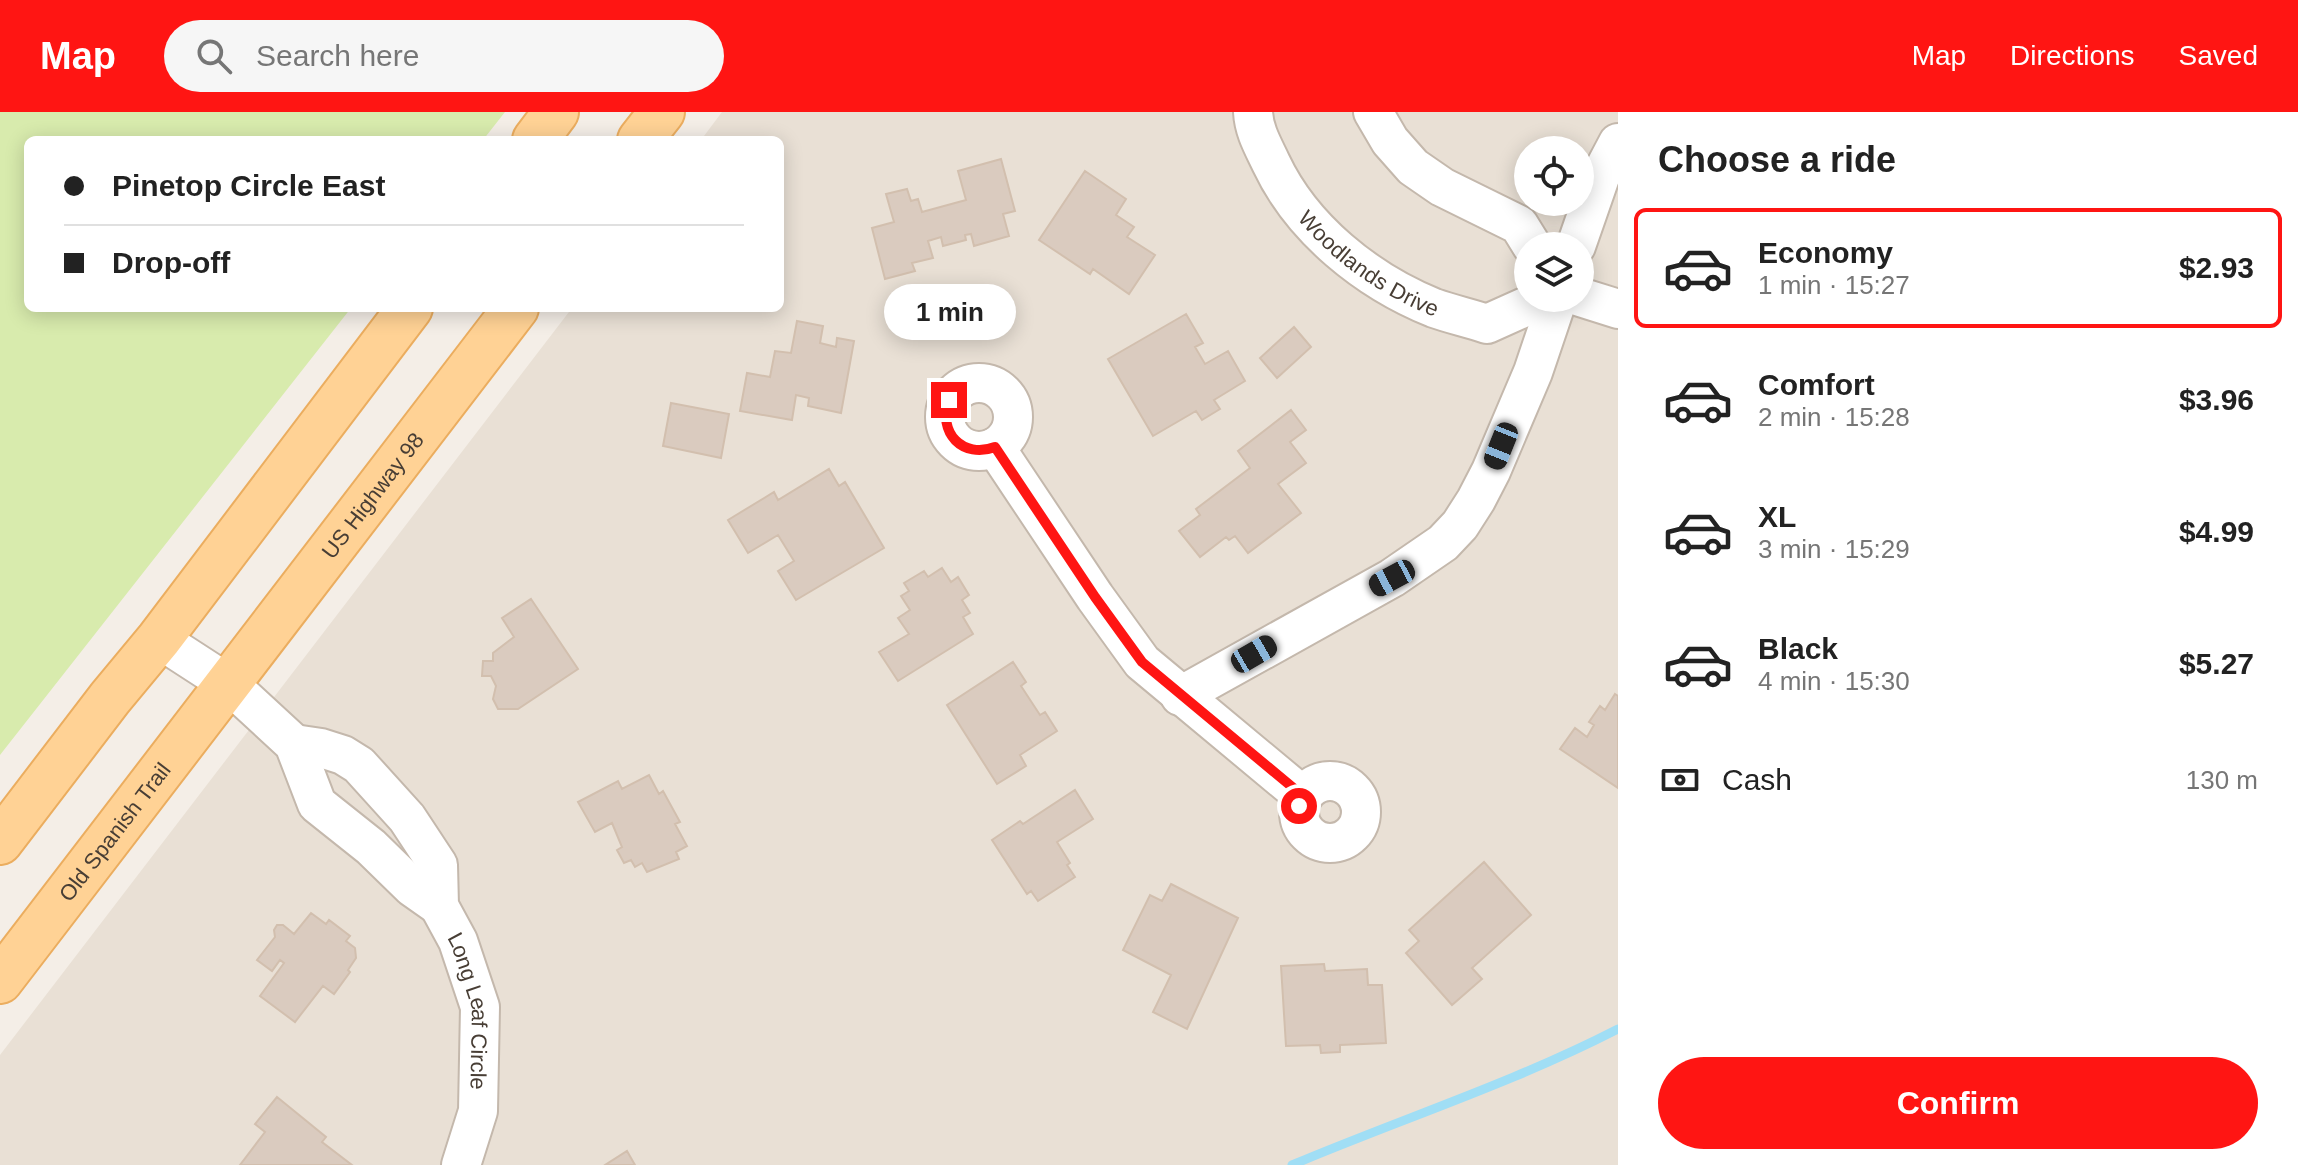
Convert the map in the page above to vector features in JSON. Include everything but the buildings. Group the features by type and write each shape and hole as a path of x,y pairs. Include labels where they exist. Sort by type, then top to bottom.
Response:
{"main road":[{"path":"538,136 556,112"},
{"path":"643,136 662,112"},
{"path":"0,842 159,639 407,312"},
{"name":"US Highway 98","path":"230,685 513,312"},
{"name":"Old Spanish Trail","path":"0,981 230,685"}],"street":[{"name":"Woodlands Drive","path":"1253,112 1254,127 1281,184 1321,234 1370,274 1433,307 1487,324 1514,312"},
{"path":"1373,112 1390,141 1413,167 1442,187 1519,225 1523,232"},
{"path":"1581,232 1600,177 1618,143"},
{"path":"1594,301 1618,309"},
{"path":"1180,696 1392,578 1452,534 1491,471 1533,372 1553,312"},
{"path":"995,447 1142,662 1303,796"},
{"name":"Long Leaf Circle","path":"159,639 230,685 294,744 317,804 371,847 412,887 439,906 458,941 480,1007 478,1111 461,1165"},
{"name":"Long Leaf Circle","path":"294,744 343,755 359,765 386,792 438,865 439,906"}],"shaded area":[{"path":"722,112 1618,112 1618,1165 0,1165 0,1055 569,312 784,312 784,136 704,136"}],"green space":[{"path":"0,112 505,112 486,136 24,136 24,312 348,312 0,755"}],"waterway":[{"path":"1292,1165 1497,1084 1618,1029"}],"route":[{"path":"949,400 945,411 948,432 955,441 974,451 995,447 1142,662 1303,796 1299,806"}]}
